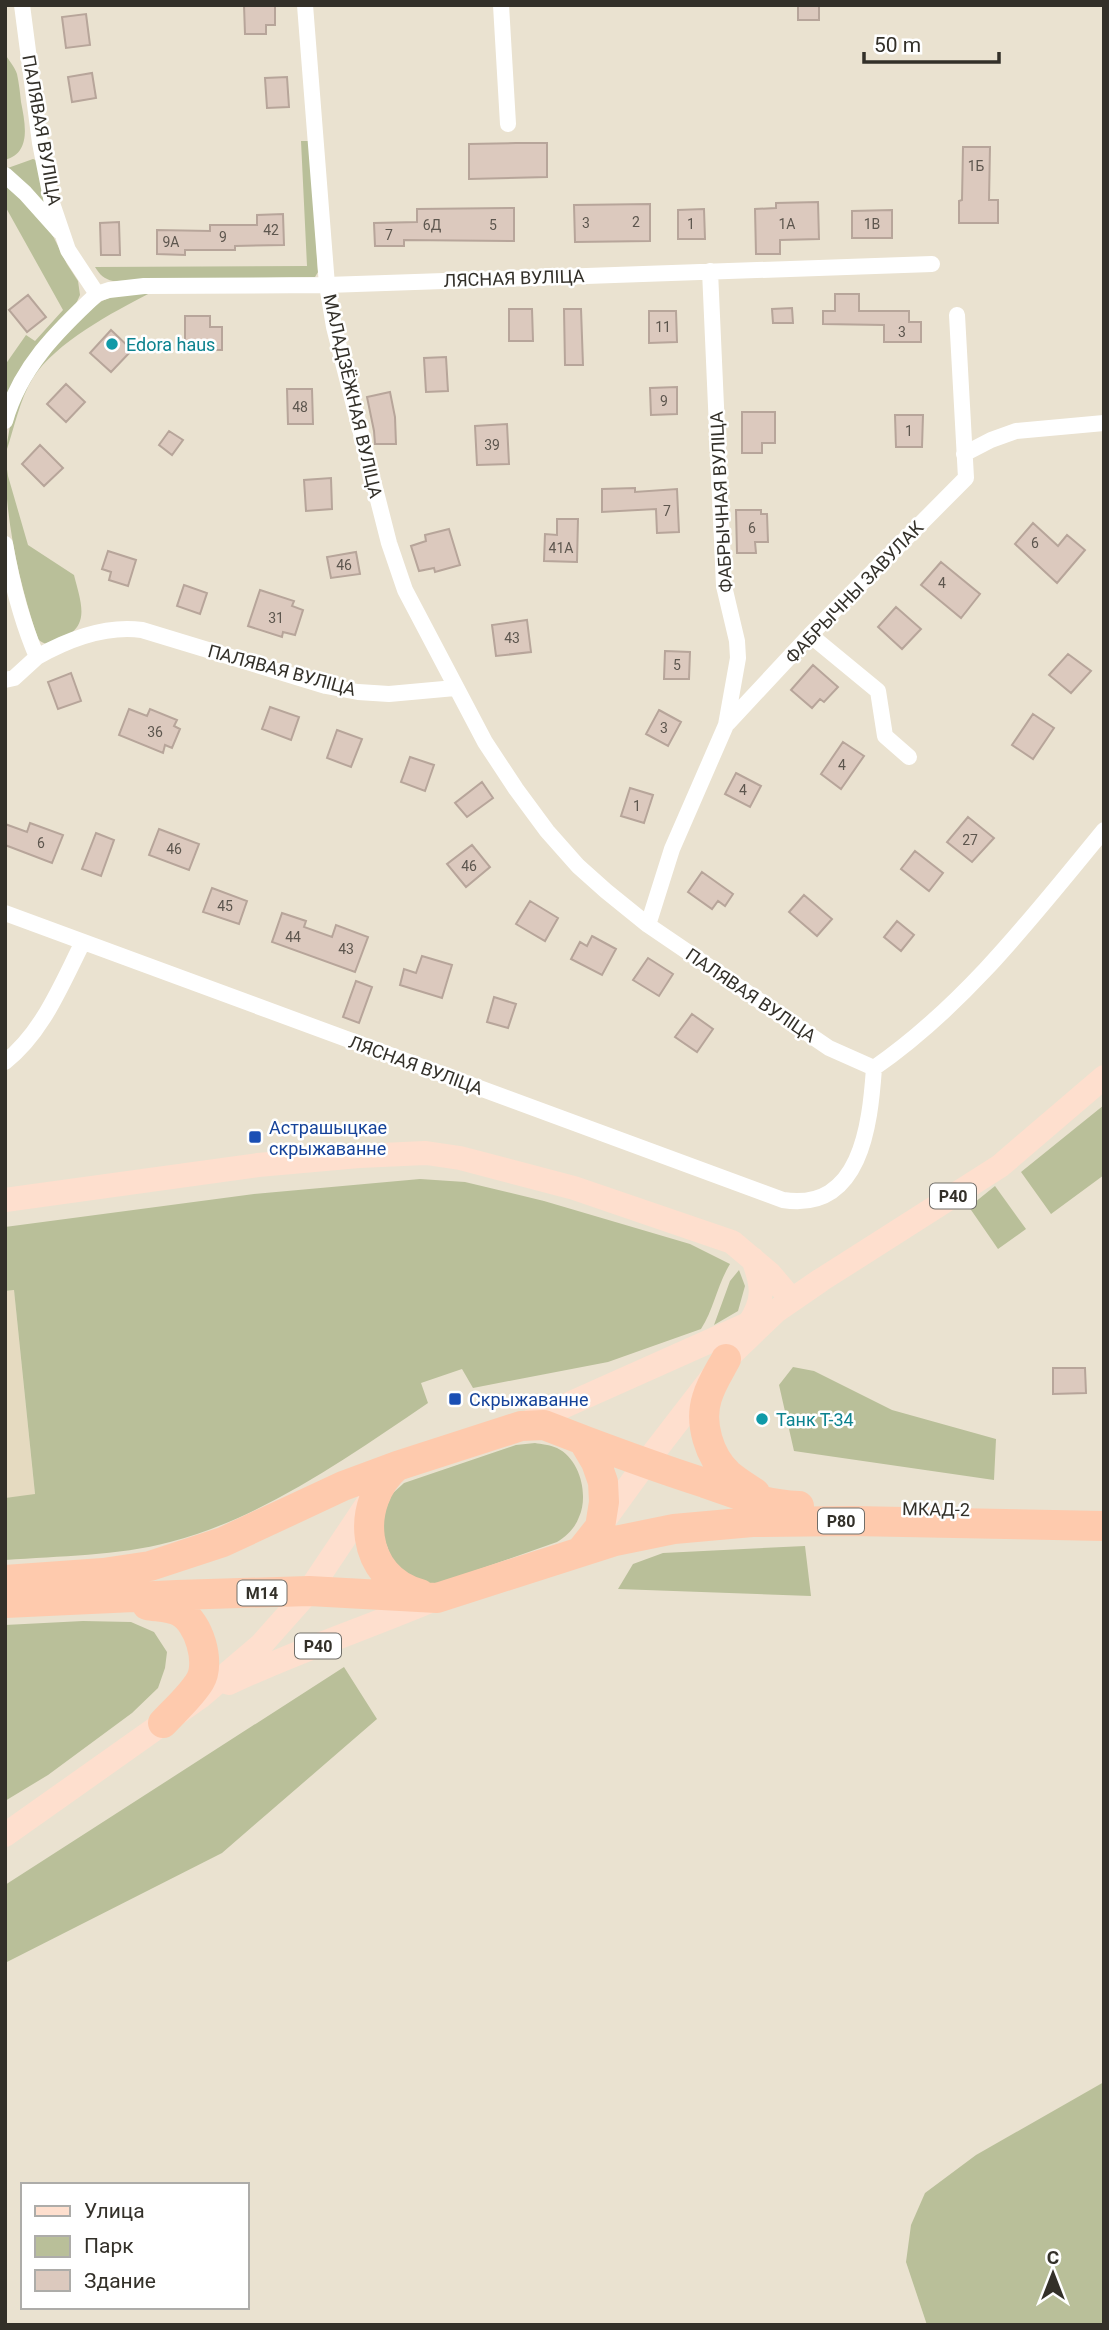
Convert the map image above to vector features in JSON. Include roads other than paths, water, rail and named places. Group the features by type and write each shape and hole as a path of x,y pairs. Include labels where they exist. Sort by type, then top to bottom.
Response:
{"highway":[{"path":"726,1359 706,1401 704,1424 710,1449 727,1473 769,1503"},
{"path":"5,1580 103,1573 150,1566 223,1542 343,1486 387,1477 521,1426 544,1425 583,1440 596,1462 603,1482 604,1502 600,1527 581,1551"},
{"name":"Р80","path":"583,1440 645,1464 769,1503"},
{"path":"387,1477 368,1515 370,1545 384,1572 408,1591 437,1598"},
{"name":"МКАД-2","path":"769,1503 829,1508 1104,1511"},
{"name":"Р80","path":"581,1551 615,1541 674,1530 752,1522 853,1521 1104,1526"},
{"name":"М14","path":"5,1604 309,1591 437,1598 581,1551"},
{"name":"Р40","path":"88,1599 164,1607 179,1611 193,1622 202,1645 202,1680 163,1723"}],"main road":[{"name":"Р40","path":"521,1426 749,1324 784,1305 1000,1166 1104,1077"},
{"path":"5,1200 258,1165 426,1153 460,1158 574,1188 732,1242 770,1274 784,1305"},
{"path":"749,1324 758,1310 761,1297 761,1284 753,1258"},
{"name":"Р40","path":"600,1527 726,1359 784,1305"},
{"name":"Р40","path":"5,1835 200,1697 261,1645 309,1591 387,1477"},
{"name":"Р40","path":"200,1697 264,1667 375,1625 437,1598"}],"street":[{"name":"ПАЛЯВАЯ ВУЛІЦА","path":"22,5 40,143 52,203 68,250 97,294"},
{"name":"МАЛАДЗЁЖНАЯ ВУЛІЦА","path":"305,5 327,285 334,327 389,543 405,590 455,688"},
{"path":"501,5 508,124"},
{"path":"5,175 62,233"},
{"name":"ЛЯСНАЯ ВУЛІЦА","path":"97,294 135,286 327,285 932,264"},
{"name":"ФАБРЫЧНАЯ ВУЛІЦА","path":"648,925 672,849 726,725 738,658 737,641 724,586 710,271"},
{"path":"5,421 32,364 56,333 97,294"},
{"name":"ФАБРЫЧНЫ ЗАВУЛАК","path":"726,725 810,635 966,478 957,315"},
{"path":"964,454 990,440 1016,431 1104,423"},
{"path":"5,544 13,588 37,657 14,678 5,680"},
{"name":"ПАЛЯВАЯ ВУЛІЦА","path":"37,657 60,644 93,633 126,628 142,630 326,686 358,692 400,693 455,688 485,742 547,831 587,874 648,925 829,1048 874,1068"},
{"path":"810,635 878,691 885,736 909,757"},
{"path":"874,1068 898,1052 954,1002 1012,942 1104,830"},
{"name":"ЛЯСНАЯ ВУЛІЦА","path":"5,913 783,1200 806,1201 829,1194 851,1170 868,1127 874,1068"},
{"path":"5,1062 38,1028 83,942"}],"place":[{"name":"Edora haus","path":"112,344"},
{"name":"Астрашыцкае скрыжаванне","path":"255,1137"},
{"name":"Скрыжаванне","path":"455,1399"},
{"name":"Танк Т-34","path":"762,1419"}]}
